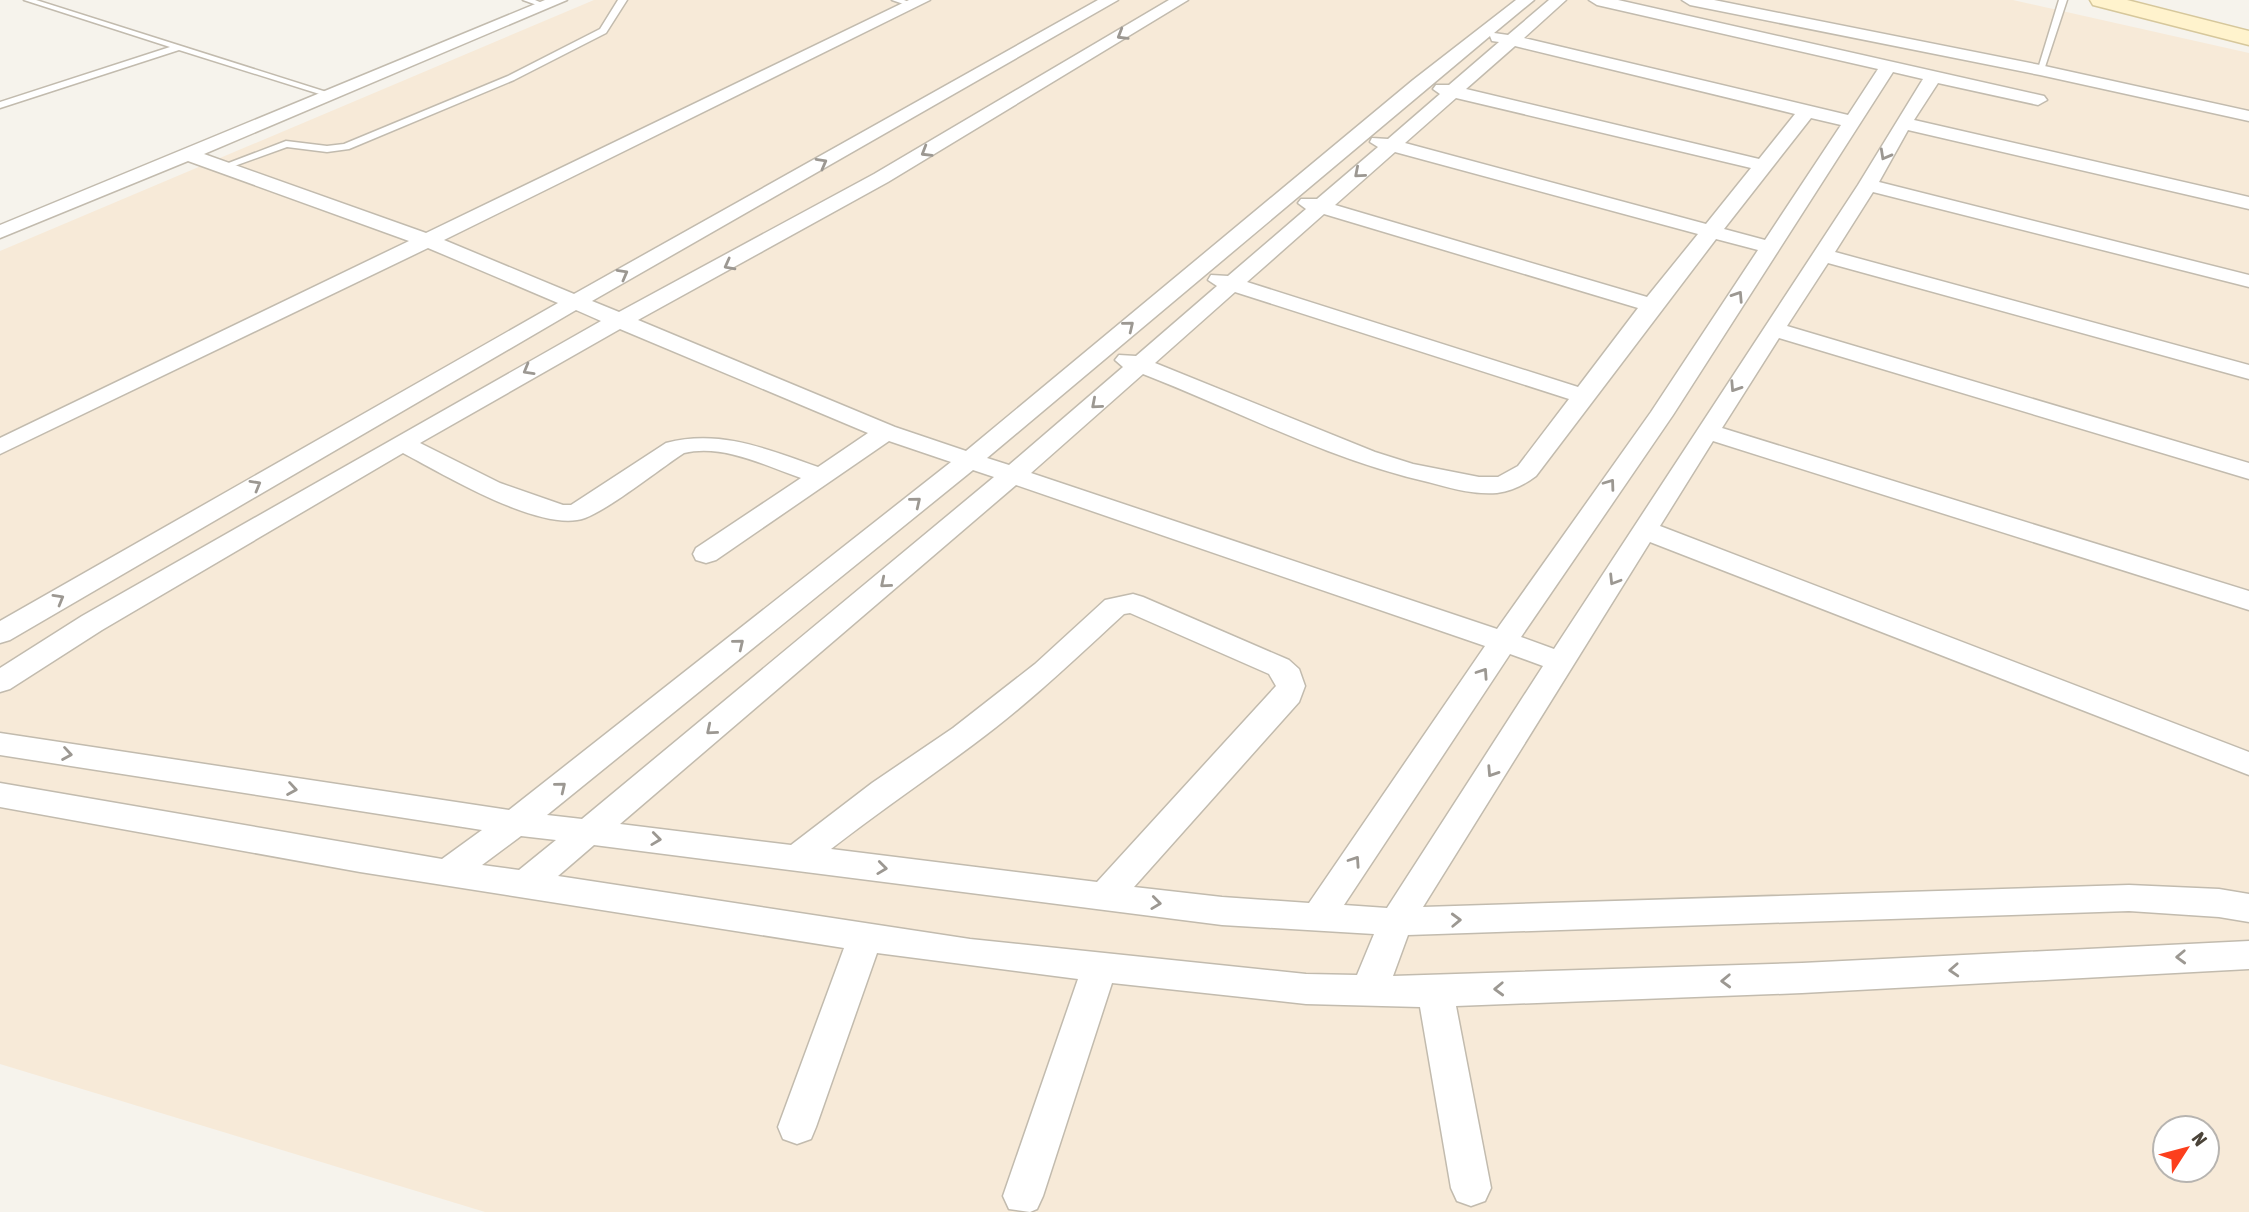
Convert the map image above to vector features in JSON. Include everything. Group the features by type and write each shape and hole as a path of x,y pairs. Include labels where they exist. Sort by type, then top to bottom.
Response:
{"main road":[{"path":"2101,0 2249,38"},
{"path":"2125,0 2249,31"}],"street":[{"path":"0,633 575,302 1110,0"},
{"path":"0,682 92,623 574,343 621,322 804,225 1180,0"},
{"path":"448,872 515,823 971,458 1196,273 1419,84 1526,0"},
{"path":"526,884 1014,474 1234,285 1391,145 1455,93 1510,40 1558,0"},
{"path":"1597,0 2038,100"},
{"path":"1690,0 2040,70 2249,116"},
{"path":"0,232 332,95 544,2"},
{"path":"0,447 430,240 910,2"},
{"path":"1482,33 1852,122"},
{"path":"1317,918 1592,510 1661,415 1889,66"},
{"path":"1369,990 1396,922 1707,431 1868,185 1903,123 1934,76"},
{"path":"1419,84 1765,166"},
{"path":"1100,350 1361,454 1419,474 1479,484 1498,485 1514,481 1527,471 1586,397 1652,305 1807,111"},
{"path":"1903,123 2249,203"},
{"path":"1359,136 1769,247"},
{"path":"189,155 430,240 886,432 971,458 1563,662"},
{"path":"1868,185 2249,281"},
{"path":"1285,195 1652,305"},
{"path":"1822,256 2249,372"},
{"path":"1196,273 1586,397"},
{"path":"1773,329 2249,471"},
{"path":"1707,431 2249,601"},
{"path":"706,554 886,432"},
{"path":"402,443 507,495 564,515 578,512 675,448 689,442 717,443 821,476"},
{"path":"1645,530 2249,764"},
{"path":"798,857 883,791 923,766 984,720 1045,671 1115,606 1133,603 1279,667 1291,677 1292,686 1288,695 1105,896"},
{"path":"0,744 515,823 1222,911 1317,918 1396,922 2129,898 2219,903 2249,908"},
{"path":"0,795 448,872 970,953 1306,989 1435,992 1802,978 2249,955"},
{"path":"797,1127 866,936"},
{"path":"1023,1196 1100,967"},
{"path":"1435,992 1471,1188"}],"lane":[{"path":"28,0 332,95"},
{"path":"223,167 286,144 339,149 473,94 603,32 611,23 616,6 623,0"},
{"path":"2040,70 2063,0"},
{"path":"0,105 179,47"}],"shaded area":[{"path":"594,0 2013,0 2249,53 2249,1212 485,1212 0,1064 0,251"}]}
